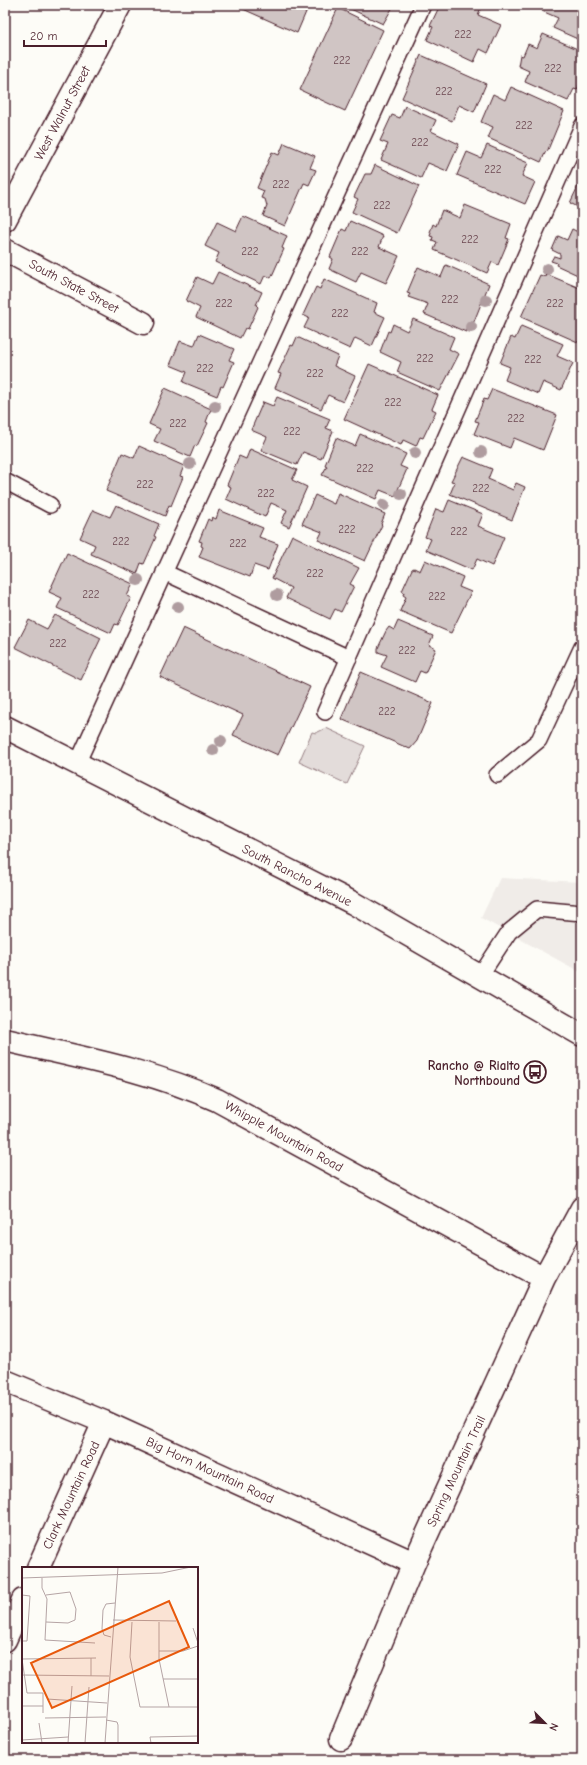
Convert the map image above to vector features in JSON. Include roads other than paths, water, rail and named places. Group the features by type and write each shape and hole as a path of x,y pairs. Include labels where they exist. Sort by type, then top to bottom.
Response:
{"street":[{"name":"West Walnut Street","path":"5,220 120,5"},
{"name":"South State Street","path":"5,250 143,323"},
{"name":"South Rancho Avenue","path":"5,727 353,904 582,1035"},
{"name":"Whipple Mountain Road","path":"5,1040 138,1070 200,1092 544,1278"},
{"name":"Spring Mountain Trail","path":"341,1739 414,1563 544,1278 582,1208"},
{"name":"Big Horn Mountain Road","path":"5,1381 104,1422 414,1563"},
{"name":"Clark Mountain Road","path":"38,1567 104,1422"},
{"path":"5,1640 22,1602"}],"lane":[{"path":"77,764 423,5"},
{"path":"325,712 582,126"},
{"path":"5,481 50,506"},
{"path":"164,572 349,658"},
{"path":"497,775 538,740 582,647"},
{"path":"480,976 509,932 537,909 582,913"}],"place":[{"name":"Rancho @ Rialto Northbound","path":"535,1072"}]}
